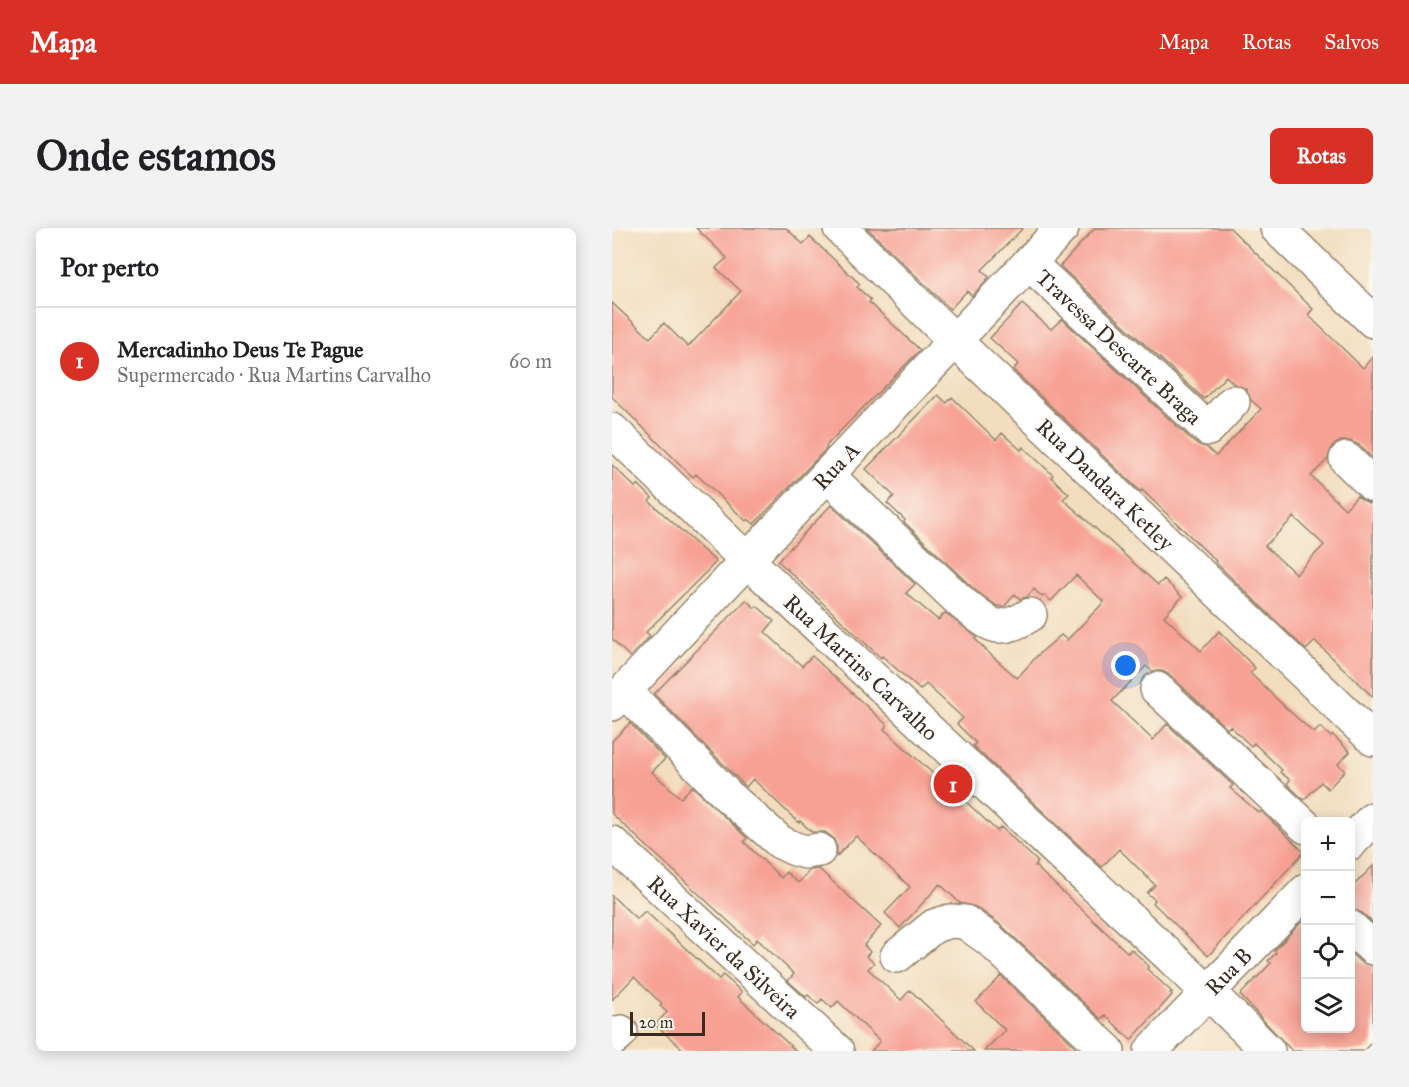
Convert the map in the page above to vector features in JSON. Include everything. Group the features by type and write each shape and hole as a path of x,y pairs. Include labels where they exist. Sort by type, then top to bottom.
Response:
{"street":[{"name":"Rua Dandara Ketley","path":"840,228 955,341 1373,739"},
{"name":"Rua A","path":"618,698 826,475 1062,228"},
{"path":"1277,228 1373,321"},
{"name":"Travessa Descarte Braga","path":"1029,263 1208,429 1233,402"},
{"name":"Rua Martins Carvalho","path":"612,430 1268,1051"},
{"path":"1346,459 1373,485"},
{"path":"826,475 963,604 988,623 1000,628 1013,625 1030,615"},
{"path":"1157,689 1301,823"},
{"path":"618,698 780,842 806,852 819,849"},
{"path":"1355,838 1373,819"},
{"name":"Rua Xavier da Silveira","path":"612,843 837,1051"},
{"name":"Rua B","path":"1151,1051 1301,895"},
{"path":"897,956 934,926 951,921 965,922 990,940 1108,1051"},
{"path":"1355,932 1373,948"}],"building":[{"path":"696,228 786,228 803,244 810,237 860,284 857,287 871,300 869,302 920,350 754,524 748,519 746,521 696,474 693,477 612,397 612,303 650,338 664,323 688,347 741,291 716,268 727,258"},
{"path":"867,228 1023,228 982,270 989,277 972,296 967,291 950,309"},
{"path":"1095,228 1230,228 1313,309 1308,315 1363,368 1373,356 1373,459 1359,445 1350,441 1341,441 1332,446 1328,459 1311,476 1345,509 1357,496 1368,503 1373,503 1373,697 1315,641 1306,650 1142,490 1141,492 1013,370 1018,364 990,338 1022,304 1051,329 1062,319 1195,443 1206,447 1216,456 1261,409 1251,400 1246,389 1234,384 1226,376 1204,399 1060,266","holes":["1294,517 1324,545 1296,574 1265,546"]},
{"path":"938,395 947,403 952,397 996,440 1002,433 1021,450 1023,447 1053,475 1051,477 1069,494 1063,499 1158,585 1164,579 1182,597 1164,616 1201,651 1219,631 1255,668 1250,673 1286,708 1314,733 1320,727 1331,737 1333,735 1350,752 1338,764 1345,771 1328,789 1321,782 1304,800 1287,784 1290,780 1280,772 1282,770 1254,743 1251,746 1230,726 1227,729 1170,675 1162,671 1152,671 1146,666 1112,701 1153,740 1167,724 1233,785 1230,788 1259,813 1261,811 1301,849 1301,855 1208,956 1153,903 1155,900 1147,893 1155,885 1119,849 1102,867 973,746 976,743 957,724 963,718 926,684 920,690 882,656 881,658 778,561 831,505 915,584 906,593 938,620 945,613 977,637 975,639 1017,678 1061,635 1067,640 1104,602 1076,575 1051,601 1044,595 1042,597 1034,589 1027,597 1020,599 1015,594 1004,607 997,606 975,590 904,522 905,520 887,503 894,496 866,469"},
{"path":"612,465 635,487 638,484 652,498 649,501 716,562 646,632 650,636 630,657 612,639"},
{"path":"746,600 755,608 757,606 774,621 765,632 802,666 812,656 887,725 884,729 940,780 944,776 963,794 961,797 997,831 1001,827 1038,862 1035,866 1128,953 1131,949 1149,966 1147,969 1172,992 1170,993 1172,995 1131,1040 1105,1015 1101,1019 1001,925 976,907 960,903 940,884 900,928 885,913 910,887 856,836 837,856 837,847 833,838 825,832 812,832 800,821 799,823 753,779 746,787 654,694"},
{"path":"630,723 665,759 652,772 681,798 692,786 747,838 744,842 781,878 786,872 798,883 810,870 819,869 881,926 864,945 870,952 866,956 874,963 868,969 901,1000 910,990 974,1051 871,1051 880,1041 838,1001 832,1008 822,999 818,1004 808,995 806,997 788,981 794,974 757,939 753,944 612,814 612,741"},
{"path":"1373,866 1373,923 1362,913 1355,911 1355,884"},
{"path":"612,896 637,919 645,911 719,979 723,975 742,992 738,997 796,1051 685,1051 655,1025 667,1012 660,1006 662,1004 634,977 612,1000"},
{"path":"1301,922 1301,1033 1355,1033 1355,957 1373,966 1373,1041 1363,1051 1292,1051 1240,995 1271,963 1268,961 1276,953 1274,951"},
{"path":"1001,976 1076,1047 1072,1051 984,1051 1005,1030 976,1002"}],"place":[{"name":"Mercadinho Deus Te Pague","path":"953,784"}]}
